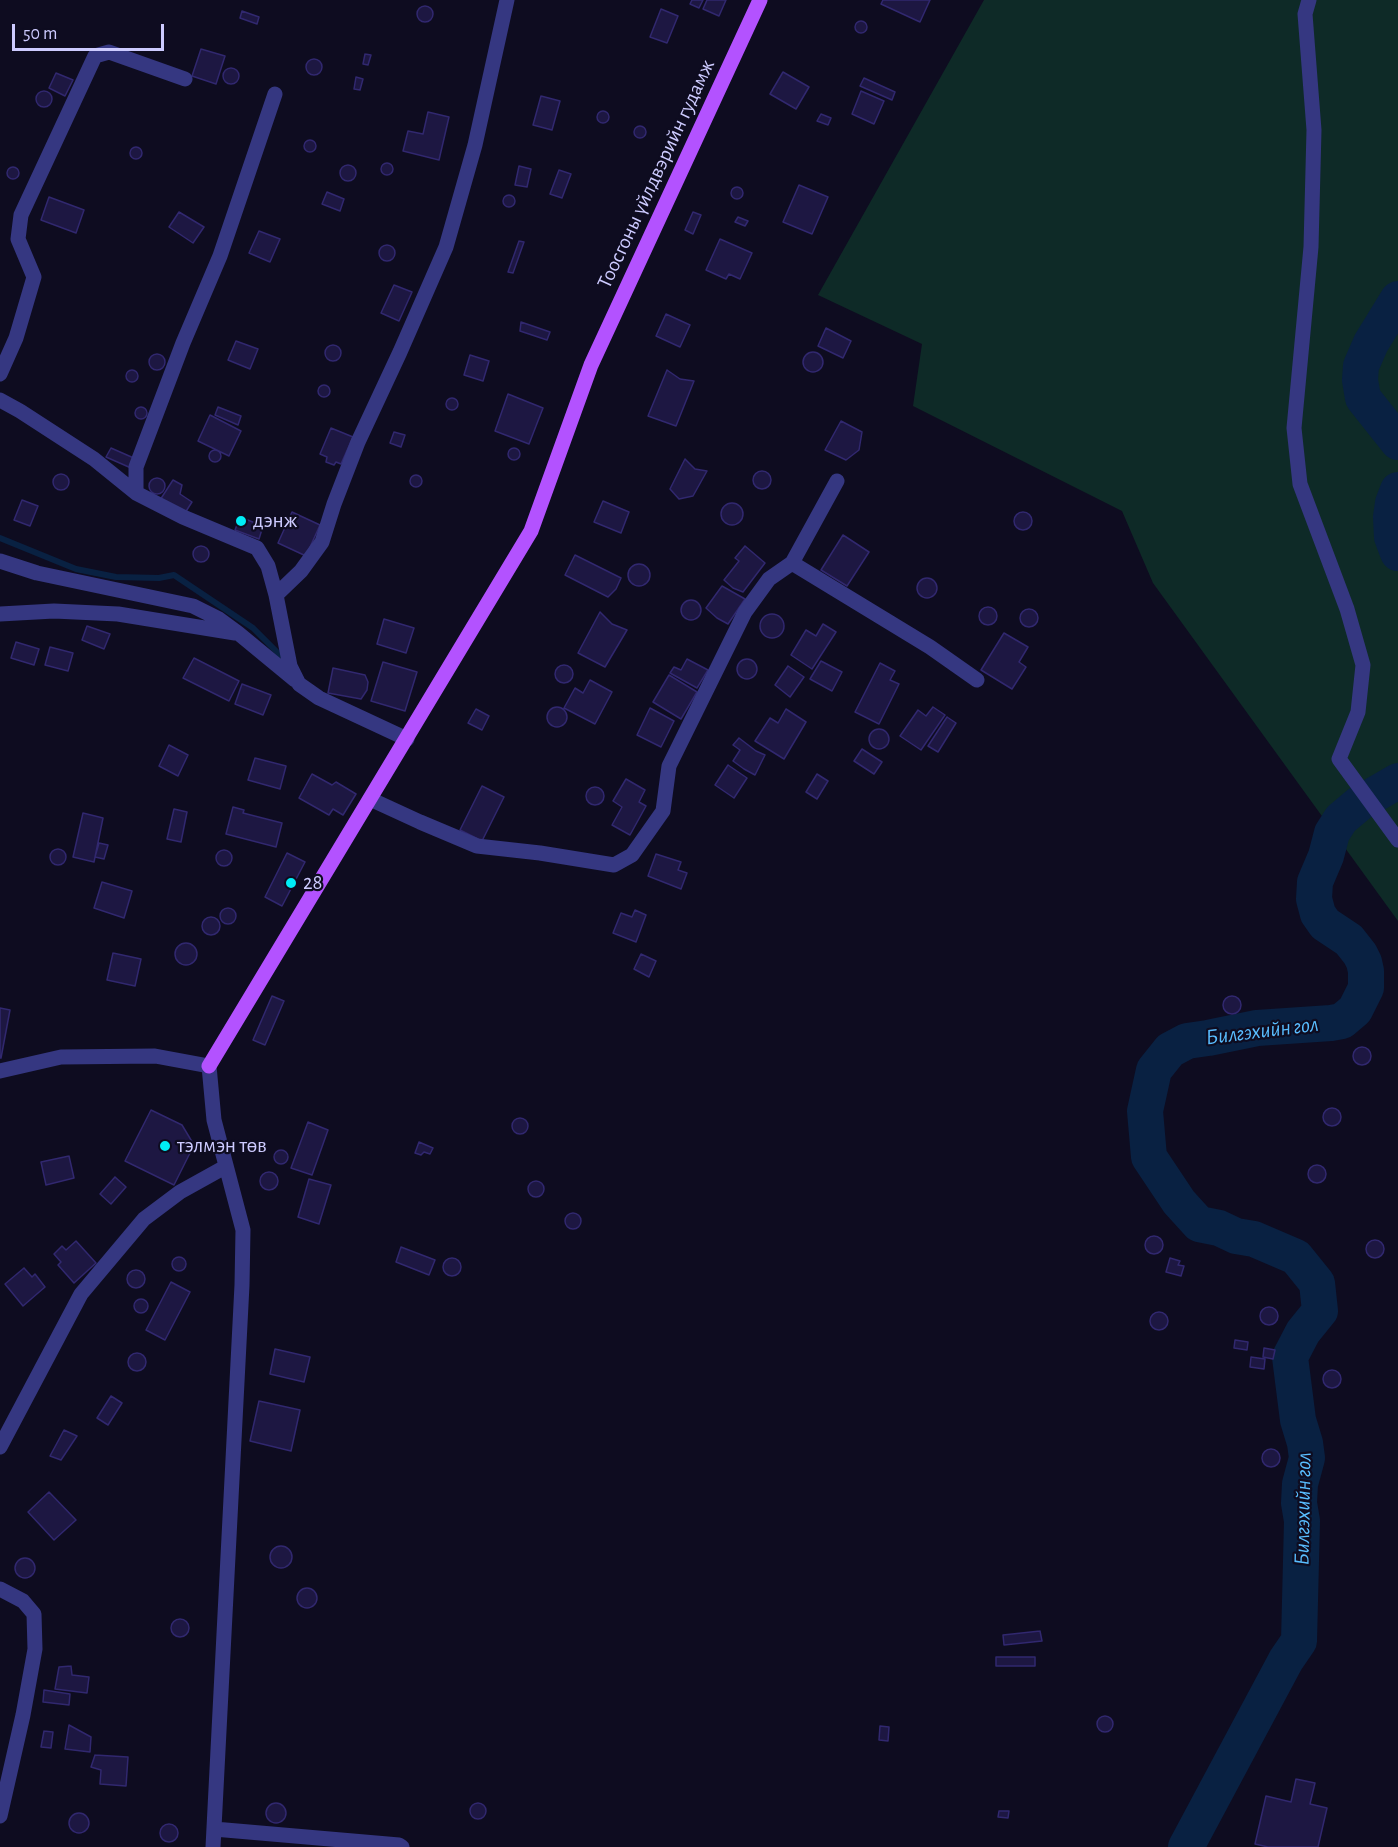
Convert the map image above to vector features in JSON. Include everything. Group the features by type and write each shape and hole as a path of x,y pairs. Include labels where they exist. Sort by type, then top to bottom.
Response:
{"main road":[{"name":"Тоосгоны үйлдвэрийн гудамж","path":"209,1065 531,531 591,365 760,0"}],"street":[{"path":"276,595 301,571 322,542 358,442 446,247 475,145 507,0"},
{"path":"1309,0 1305,14 1314,130 1311,247 1294,428 1300,484 1347,609 1363,666 1358,711 1339,759 1398,840"},
{"path":"0,374 16,338 34,277 18,239 21,215 95,56 109,52 184,79"},
{"path":"136,493 136,467 183,343 220,256 275,94"},
{"path":"0,400 94,459 136,493 183,517 257,548 268,566 290,666 299,684"},
{"path":"370,799 477,846 614,865 632,855 663,812 669,766 744,612 769,579 792,563 837,480"},
{"path":"0,561 37,573 193,606 219,619 319,698 407,739"},
{"path":"792,563 930,647 976,680"},
{"path":"0,614 54,611 118,614 238,633"},
{"path":"0,1071 61,1057 155,1056 209,1065 214,1120 243,1230 213,1847"},
{"path":"0,1447 81,1294 144,1220 180,1192 225,1167"},
{"path":"0,1589 23,1601 34,1614 35,1649 0,1816"},
{"path":"214,1829 402,1847"}],"green space":[{"path":"984,0 1398,0 1398,921 1153,583 1122,511 913,406 922,344 818,295"}],"building":[{"path":"692,0 703,0 699,8 690,4"},
{"path":"707,0 726,0 719,16 703,9"},
{"path":"883,0 930,0 920,22 881,4"},
{"path":"425,6 431,8 433,14 431,20 425,22 419,20 417,14 419,8"},
{"path":"661,9 678,16 667,43 650,37"},
{"path":"242,11 259,17 257,24 240,18"},
{"path":"863,21 866,22 866,32 859,33 856,32 855,25 856,22"},
{"path":"201,49 225,56 216,84 192,76"},
{"path":"365,54 371,55 368,65 363,64"},
{"path":"314,59 322,67 314,75 306,67"},
{"path":"231,68 239,76 231,84 223,76"},
{"path":"783,72 809,87 796,109 770,94"},
{"path":"56,73 73,80 65,96 49,88"},
{"path":"356,77 363,79 360,90 354,89"},
{"path":"864,78 895,92 892,100 860,86"},
{"path":"44,91 52,99 44,107 36,99"},
{"path":"861,91 884,101 874,124 852,114"},
{"path":"541,96 560,101 552,130 533,125"},
{"path":"605,111 608,112 608,122 601,123 598,122 597,115 598,112"},
{"path":"428,112 449,117 439,160 403,151 408,131 423,134"},
{"path":"821,114 831,118 828,125 817,121"},
{"path":"642,126 645,127 645,137 638,138 635,137 634,130 635,127"},
{"path":"310,140 316,146 310,152 304,146"},
{"path":"136,147 142,153 136,159 130,153"},
{"path":"387,163 393,169 387,175 381,169"},
{"path":"348,165 356,173 348,181 340,173"},
{"path":"519,166 531,169 527,187 515,185"},
{"path":"13,167 19,173 13,179 7,173"},
{"path":"559,170 571,174 562,198 550,194"},
{"path":"799,185 828,197 812,234 783,222"},
{"path":"739,187 742,188 742,198 735,199 732,198 731,191 732,188"},
{"path":"327,192 344,199 340,211 322,204"},
{"path":"511,195 514,196 514,206 507,207 504,206 503,199 504,196"},
{"path":"49,197 84,210 76,233 41,220"},
{"path":"179,212 204,227 193,243 169,227"},
{"path":"693,212 701,215 693,234 685,230"},
{"path":"738,217 748,221 745,226 735,222"},
{"path":"259,231 280,239 270,262 249,253"},
{"path":"720,239 752,253 740,279 729,274 726,279 706,270"},
{"path":"519,241 524,242 513,273 508,272"},
{"path":"387,245 395,253 387,261 379,253"},
{"path":"394,285 412,292 399,321 381,313"},
{"path":"666,314 690,325 680,347 656,336"},
{"path":"521,322 550,332 547,340 520,331"},
{"path":"826,328 851,341 843,358 818,346"},
{"path":"236,341 258,349 250,369 228,360"},
{"path":"333,345 339,347 341,353 339,359 333,361 327,359 325,353 327,347"},
{"path":"809,352 817,352 823,358 823,366 817,372 809,372 803,366 803,358"},
{"path":"157,354 163,356 165,362 163,368 157,370 151,368 149,362 151,356"},
{"path":"470,355 489,361 483,381 464,375"},
{"path":"132,370 138,376 132,382 126,376"},
{"path":"667,370 680,379 694,381 676,426 648,416"},
{"path":"324,385 330,391 324,397 318,391"},
{"path":"508,394 543,408 529,444 495,431"},
{"path":"454,398 457,399 457,409 450,410 447,409 446,402 447,399"},
{"path":"141,407 147,413 141,419 135,413"},
{"path":"218,407 241,416 238,425 215,415"},
{"path":"210,415 241,431 229,456 198,441"},
{"path":"841,421 862,432 859,450 846,460 825,450"},
{"path":"331,428 353,437 341,464 336,462 334,465 326,462 327,457 320,454"},
{"path":"394,432 405,435 401,447 390,443"},
{"path":"111,448 136,459 131,468 106,457"},
{"path":"516,448 519,449 519,459 512,460 509,459 508,452 509,449"},
{"path":"215,450 221,456 215,462 209,456"},
{"path":"685,459 695,469 707,471 693,496 679,499 670,489"},
{"path":"762,471 768,474 771,480 768,486 762,489 756,486 753,480 756,474"},
{"path":"61,474 67,476 69,482 67,488 61,490 55,488 53,482 55,476"},
{"path":"418,475 421,476 421,486 414,487 411,486 410,479 411,476"},
{"path":"157,478 163,480 165,486 163,492 157,494 151,492 149,486 151,480"},
{"path":"173,480 182,485 180,494 192,502 183,516 160,500"},
{"path":"22,500 38,506 30,526 14,520"},
{"path":"603,501 629,512 621,533 594,522"},
{"path":"732,503 740,506 743,514 740,522 732,525 724,522 721,514 724,506"},
{"path":"292,512 320,525 306,556 278,543"},
{"path":"1023,512 1029,515 1032,521 1029,527 1023,530 1017,527 1014,521 1017,515"},
{"path":"240,517 263,526 259,539 235,530"},
{"path":"843,535 869,552 847,586 821,570"},
{"path":"201,546 209,554 201,562 193,554"},
{"path":"745,546 765,563 743,592 733,588 724,580 739,561 735,558"},
{"path":"575,555 621,578 616,589 608,597 565,575"},
{"path":"639,564 649,571 650,575 643,585 639,586 629,579 628,575 635,565"},
{"path":"927,578 934,581 937,588 934,595 927,598 920,595 917,588 920,581"},
{"path":"722,586 745,599 728,624 706,608"},
{"path":"691,600 698,603 701,610 698,617 691,620 684,617 681,610 684,603"},
{"path":"988,607 994,610 997,616 994,622 988,625 982,622 979,616 982,610"},
{"path":"1029,609 1035,612 1038,618 1035,624 1029,627 1023,624 1020,618 1023,612"},
{"path":"600,612 612,624 627,630 605,667 578,653"},
{"path":"772,614 777,615 783,621 783,631 777,637 772,638 767,637 761,631 760,626 761,621 767,615"},
{"path":"384,619 414,628 406,653 377,644"},
{"path":"823,624 836,632 812,669 791,655 806,630 816,636"},
{"path":"87,626 110,634 104,649 82,640"},
{"path":"1004,633 1028,647 1019,662 1026,667 1012,689 981,670"},
{"path":"16,642 39,649 34,665 11,658"},
{"path":"50,647 73,653 68,671 45,665"},
{"path":"194,658 239,681 229,701 183,678"},
{"path":"687,659 708,670 697,688 670,673 674,667 681,670"},
{"path":"747,659 754,662 757,669 754,676 747,679 740,676 737,669 740,662"},
{"path":"821,661 842,672 832,691 810,679"},
{"path":"383,662 417,672 405,711 371,701"},
{"path":"880,663 895,671 890,680 899,684 879,724 855,712"},
{"path":"564,665 570,668 573,674 570,680 564,683 558,680 555,674 558,668"},
{"path":"788,666 804,677 790,697 775,685"},
{"path":"333,668 365,675 368,682 367,690 361,699 328,693"},
{"path":"669,675 697,692 681,719 653,702"},
{"path":"590,680 612,692 595,724 564,708 575,688 583,693"},
{"path":"242,684 271,695 263,715 235,704"},
{"path":"557,707 564,710 567,717 564,724 557,727 550,724 547,717 550,710"},
{"path":"933,707 945,715 921,750 900,736 918,710 926,716"},
{"path":"650,708 674,721 661,747 637,735"},
{"path":"476,709 489,716 482,730 468,723"},
{"path":"786,709 806,722 784,759 755,741 770,718 778,723"},
{"path":"947,717 956,723 938,752 928,746"},
{"path":"879,729 886,732 889,739 886,746 879,749 872,746 869,739 872,732"},
{"path":"739,738 765,755 755,775 733,761 740,750 733,745"},
{"path":"169,745 188,755 178,776 159,766"},
{"path":"862,749 882,762 874,774 854,761"},
{"path":"255,758 286,766 280,789 248,780"},
{"path":"728,765 747,778 734,798 715,785"},
{"path":"312,774 332,785 336,782 356,794 343,815 333,809 329,815 299,798"},
{"path":"817,774 828,781 817,799 806,792"},
{"path":"626,779 645,790 639,802 646,806 630,835 612,825 622,807 613,801"},
{"path":"482,786 504,797 482,841 460,830"},
{"path":"595,787 601,790 604,796 601,802 595,805 589,802 586,796 589,790"},
{"path":"233,807 244,810 243,813 282,823 276,847 226,834"},
{"path":"174,809 187,812 181,842 167,839"},
{"path":"83,813 103,818 94,862 73,857"},
{"path":"99,843 108,845 104,859 95,857"},
{"path":"58,849 66,857 58,865 50,857"},
{"path":"224,850 232,858 224,866 216,858"},
{"path":"287,853 305,862 282,906 265,897"},
{"path":"656,854 681,862 678,870 687,873 681,889 648,876"},
{"path":"102,882 132,891 124,918 94,908"},
{"path":"228,908 236,916 228,924 220,916"},
{"path":"635,910 646,915 636,942 613,933 621,913 632,917"},
{"path":"211,917 217,920 220,926 217,932 211,935 205,932 202,926 205,920"},
{"path":"186,943 196,950 197,954 190,964 186,965 176,958 175,954 182,944"},
{"path":"113,953 141,959 135,986 107,980"},
{"path":"641,954 656,961 649,977 634,969"},
{"path":"272,996 284,1001 265,1045 253,1040"},
{"path":"1232,996 1238,999 1241,1005 1238,1011 1232,1014 1226,1011 1223,1005 1226,999"},
{"path":"0,1008 10,1010 1,1058 0,1058"},
{"path":"1362,1047 1368,1050 1371,1056 1368,1062 1362,1065 1356,1062 1353,1056 1356,1050"},
{"path":"1332,1108 1338,1111 1341,1117 1338,1123 1332,1126 1326,1123 1323,1117 1326,1111"},
{"path":"151,1110 182,1125 194,1145 174,1185 125,1161"},
{"path":"520,1118 528,1126 520,1134 512,1126"},
{"path":"308,1122 328,1130 312,1175 291,1168"},
{"path":"419,1142 433,1148 430,1154 415,1153"},
{"path":"281,1150 286,1152 288,1157 286,1162 281,1164 276,1162 274,1157 276,1152"},
{"path":"69,1156 74,1178 46,1185 41,1162"},
{"path":"1317,1165 1323,1168 1326,1174 1323,1180 1317,1183 1311,1180 1308,1174 1311,1168"},
{"path":"269,1172 275,1175 278,1181 275,1187 269,1190 263,1187 260,1181 263,1175"},
{"path":"115,1177 126,1187 111,1204 100,1194"},
{"path":"309,1179 331,1185 319,1224 298,1217"},
{"path":"536,1181 544,1189 536,1197 528,1189"},
{"path":"573,1213 581,1221 573,1229 565,1221"},
{"path":"1154,1236 1160,1239 1163,1245 1160,1251 1154,1254 1148,1251 1145,1245 1148,1239"},
{"path":"1375,1240 1381,1243 1384,1249 1381,1255 1375,1258 1369,1255 1366,1249 1369,1243"},
{"path":"76,1241 96,1263 74,1283 58,1265 61,1262 54,1254 62,1246 66,1250"},
{"path":"401,1247 435,1260 429,1275 396,1262"},
{"path":"176,1257 182,1257 186,1264 182,1271 176,1271 172,1267 172,1261"},
{"path":"452,1258 458,1261 461,1267 458,1273 452,1276 446,1273 443,1267 446,1261"},
{"path":"1170,1258 1180,1261 1178,1265 1184,1266 1181,1276 1166,1272"},
{"path":"24,1268 32,1277 35,1274 45,1287 23,1306 5,1284"},
{"path":"136,1270 142,1273 145,1279 142,1285 136,1288 130,1285 127,1279 130,1273"},
{"path":"171,1282 190,1292 165,1340 146,1330"},
{"path":"138,1299 144,1299 148,1306 144,1313 138,1313 134,1309 134,1303"},
{"path":"1269,1307 1275,1310 1278,1316 1275,1322 1269,1325 1263,1322 1260,1316 1263,1310"},
{"path":"1159,1312 1165,1315 1168,1321 1165,1327 1159,1330 1153,1327 1150,1321 1153,1315"},
{"path":"1235,1340 1248,1342 1247,1350 1234,1348"},
{"path":"1264,1348 1275,1350 1273,1359 1263,1357"},
{"path":"275,1349 310,1357 304,1382 270,1374"},
{"path":"137,1353 144,1355 146,1362 144,1369 137,1371 130,1369 128,1362 130,1355"},
{"path":"1251,1357 1265,1359 1264,1369 1250,1367"},
{"path":"1332,1370 1338,1373 1341,1379 1338,1385 1332,1388 1326,1385 1323,1379 1326,1373"},
{"path":"111,1396 122,1403 108,1425 97,1418"},
{"path":"259,1401 300,1410 291,1451 250,1441"},
{"path":"64,1430 77,1436 61,1460 50,1456"},
{"path":"1271,1449 1277,1452 1280,1458 1277,1464 1271,1467 1265,1464 1262,1458 1265,1452"},
{"path":"49,1492 76,1520 54,1540 28,1512"},
{"path":"281,1546 289,1549 292,1557 289,1565 281,1568 273,1565 270,1557 273,1549"},
{"path":"25,1558 32,1561 35,1568 32,1575 25,1578 18,1575 15,1568 18,1561"},
{"path":"307,1588 314,1591 317,1598 314,1605 307,1608 300,1605 297,1598 300,1591"},
{"path":"180,1619 186,1622 189,1628 186,1634 180,1637 174,1634 171,1628 174,1622"},
{"path":"1040,1631 1042,1641 1004,1645 1003,1635"},
{"path":"996,1657 1035,1657 1035,1666 996,1666"},
{"path":"71,1666 72,1675 89,1677 87,1693 55,1689 59,1667"},
{"path":"44,1690 70,1694 69,1705 43,1702"},
{"path":"1102,1716 1108,1716 1113,1724 1111,1730 1102,1732 1097,1727 1097,1721"},
{"path":"69,1725 91,1737 90,1752 65,1749"},
{"path":"880,1726 889,1727 888,1741 879,1740"},
{"path":"44,1731 53,1732 51,1748 41,1747"},
{"path":"95,1755 128,1757 126,1786 100,1784 101,1770 91,1767"},
{"path":"1296,1779 1315,1783 1310,1804 1327,1808 1318,1847 1268,1847 1255,1844 1266,1796 1291,1802"},
{"path":"276,1803 283,1806 286,1813 283,1820 276,1823 269,1820 266,1813 269,1806"},
{"path":"478,1803 484,1805 486,1811 484,1817 478,1819 472,1817 470,1811 472,1805"},
{"path":"999,1811 1009,1811 1008,1818 998,1817"},
{"path":"79,1813 86,1816 89,1823 86,1830 79,1833 72,1830 69,1823 72,1816"},
{"path":"169,1824 175,1827 178,1833 175,1839 169,1842 163,1839 160,1833 163,1827"}],"waterway":[{"name":"Билгэхийн гол","path":"1398,299 1371,343 1361,366 1360,380 1363,398 1398,442"},
{"name":"Билгэхийн гол","path":"1398,490 1391,517 1392,537 1398,553"},
{"path":"0,538 76,569 116,577 159,578 174,575 253,628 286,661"},
{"name":"Билгэхийн гол","path":"1186,1847 1286,1660 1299,1641 1302,1521 1299,1503 1300,1484 1307,1458 1298,1420 1290,1357 1303,1332 1320,1311 1317,1283 1296,1257 1254,1239 1236,1236 1219,1228 1199,1224 1179,1202 1149,1157 1145,1111 1154,1070 1170,1050 1187,1041 1257,1028 1342,1021 1355,1010 1366,988 1364,962 1349,940 1325,924 1318,914 1314,899 1315,882 1326,856 1332,833 1341,819 1360,803 1398,781"}],"place":[{"name":"дэнж","path":"241,521"},
{"name":"28","path":"291,883"},
{"name":"тэлмэн төв","path":"165,1146"}]}
